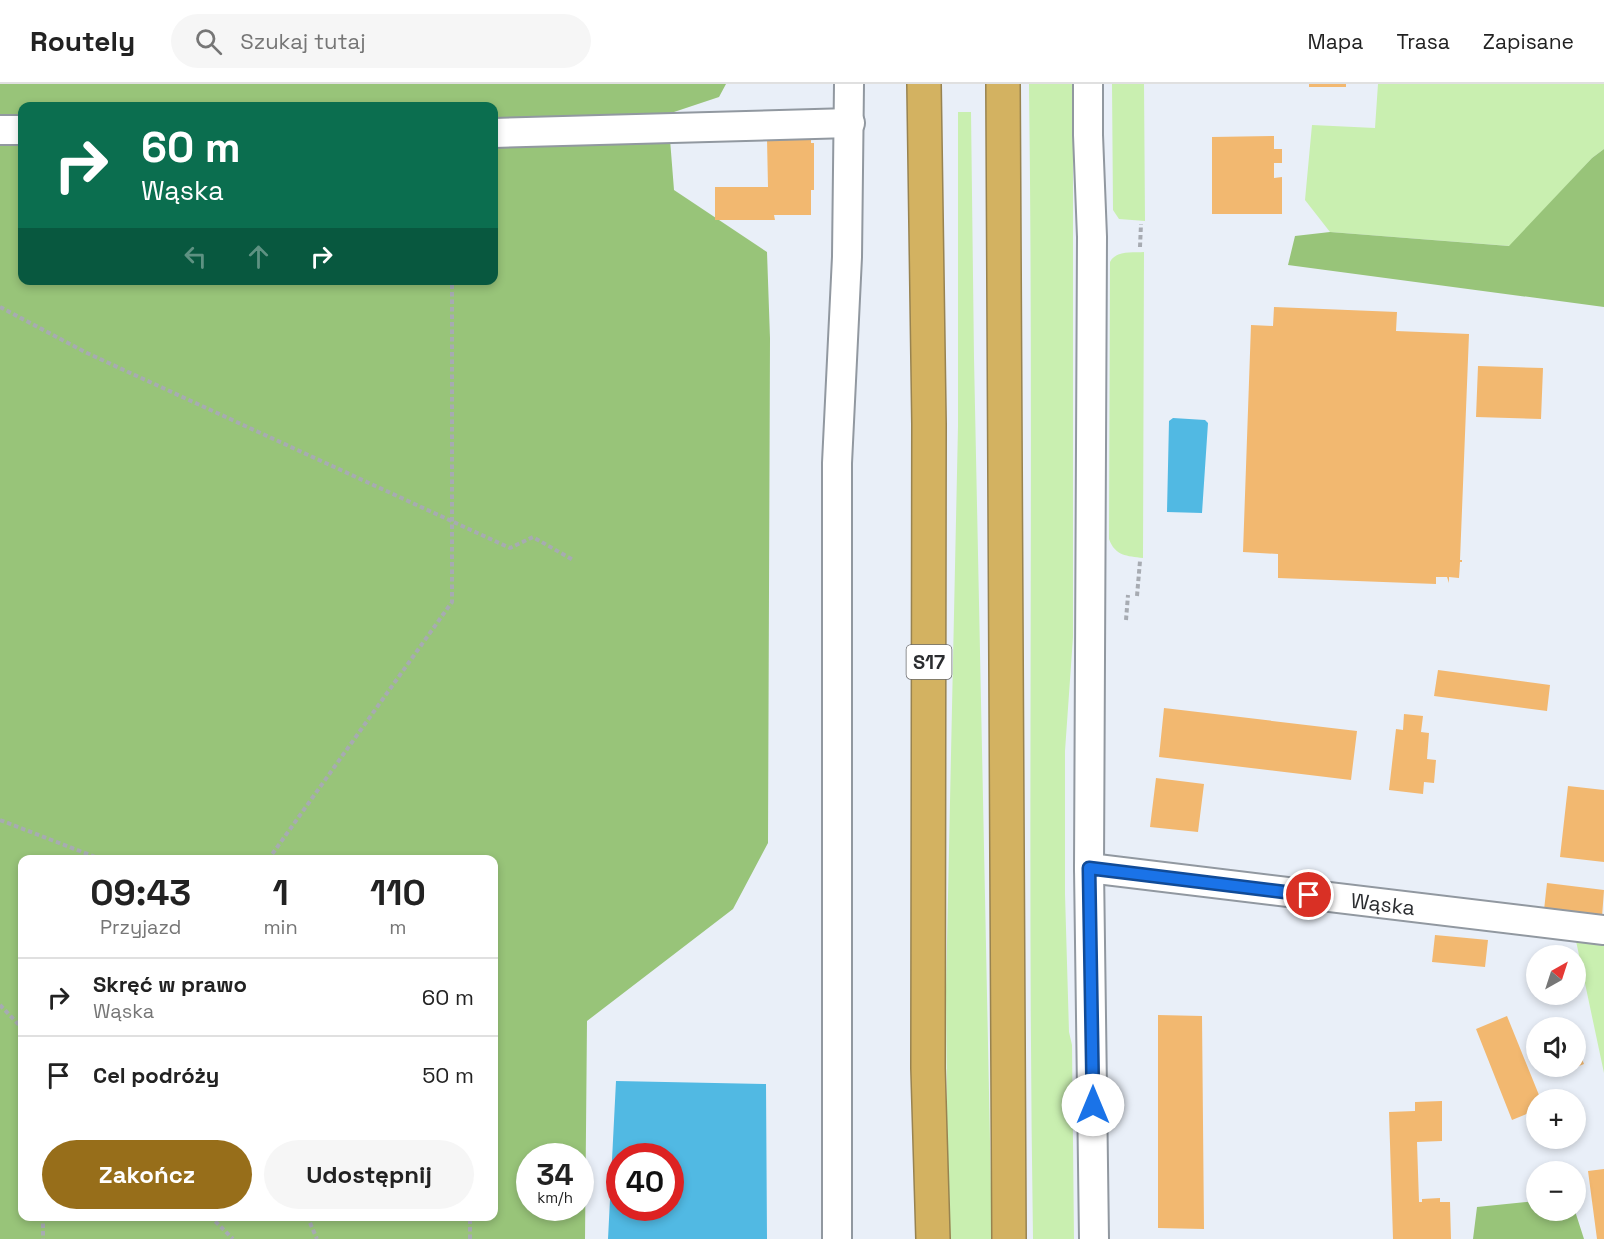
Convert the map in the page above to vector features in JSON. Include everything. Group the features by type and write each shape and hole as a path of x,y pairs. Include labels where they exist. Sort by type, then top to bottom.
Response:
{"highway":[{"name":"S17","path":"924,84 929,424 928,1068 933,1239"},
{"path":"1003,84 1009,1239"}],"street":[{"path":"837,1239 837,463 847,257 849,84"},
{"path":"1088,84 1092,237 1089,868 1094,1239"},
{"path":"498,133 850,123"},
{"path":"0,130 18,130"},
{"name":"Wąska","path":"1089,868 1604,930"}],"path":[{"path":"1140,247 1141,224"},
{"path":"272,855 452,602 452,285"},
{"path":"0,307 87,353 452,519 510,548 533,537 573,560"},
{"path":"1137,596 1140,561"},
{"path":"1126,620 1128,595"},
{"path":"0,819 90,855"},
{"path":"0,1005 18,1024"},
{"path":"43,1221 43,1239"},
{"path":"215,1221 233,1239"},
{"path":"309,1221 317,1239"},
{"path":"470,1221 470,1239"}],"green space":[{"path":"0,84 726,84 719,97 668,114 674,190 767,252 770,338 768,843 733,909 587,1021 586,1143 516,1143 516,1221 585,1221 585,1239 0,1239"},
{"path":"1029,84 1073,84 1073,637 1065,751 1065,894 1069,1032 1072,1045 1074,1239 1033,1239"},
{"path":"1112,84 1144,84 1145,221 1119,219 1113,210"},
{"path":"1378,84 1604,84 1604,149 1592,158 1510,246 1330,232 1305,200 1312,125 1375,128"},
{"path":"958,112 971,112 992,1239 948,1239 946,990 958,426"},
{"path":"1604,149 1604,307 1288,265 1295,236 1330,232 1509,246 1592,158"},
{"path":"1144,252 1143,558 1118,552 1109,539 1110,262 1120,254"},
{"path":"1576,941 1604,944 1604,1073 1586,988 1586,945 1577,945"},
{"path":"1526,1202 1526,1221 1578,1221 1584,1239 1473,1239 1477,1207"}],"water":[{"path":"1173,418 1205,420 1208,423 1202,513 1167,512 1169,421"},
{"path":"616,1081 766,1084 767,1239 608,1239 609,1221 684,1221 684,1143 613,1143"}],"building":[{"path":"1309,84 1346,84 1346,87 1309,87"},
{"path":"811,135 811,143 814,143 814,190 811,190 811,215 774,215 775,220 715,220 715,187 768,187 767,139"},
{"path":"1274,136 1274,149 1282,149 1282,163 1274,163 1274,178 1282,177 1282,214 1212,214 1212,137"},
{"path":"1274,307 1397,312 1396,331 1469,334 1460,560 1462,562 1460,562 1459,578 1449,577 1449,583 1447,577 1436,577 1436,584 1278,578 1278,554 1243,552 1251,325 1273,326"},
{"path":"1478,366 1543,368 1541,419 1476,417"},
{"path":"1438,670 1550,685 1547,711 1434,696"},
{"path":"1164,708 1357,731 1351,780 1159,757"},
{"path":"1404,714 1423,716 1421,732 1429,733 1427,759 1436,760 1434,783 1424,782 1423,794 1389,790 1396,729 1403,730"},
{"path":"1156,778 1204,784 1198,832 1150,827"},
{"path":"1568,786 1604,790 1604,862 1560,857"},
{"path":"1547,883 1604,890 1602,917 1544,910"},
{"path":"1435,935 1488,940 1485,967 1432,962"},
{"path":"1158,1015 1202,1016 1204,1229 1158,1228"},
{"path":"1507,1016 1526,1063 1526,1077 1532,1077 1537,1089 1526,1089 1526,1114 1512,1120 1476,1029"},
{"path":"1442,1101 1442,1141 1417,1142 1419,1202 1422,1202 1422,1199 1440,1198 1440,1202 1450,1202 1451,1239 1393,1239 1389,1112 1415,1111 1415,1102"},
{"path":"1604,1169 1604,1239 1597,1239 1588,1171"}],"route":[{"path":"1093,1105 1089,868 1309,895"}]}
